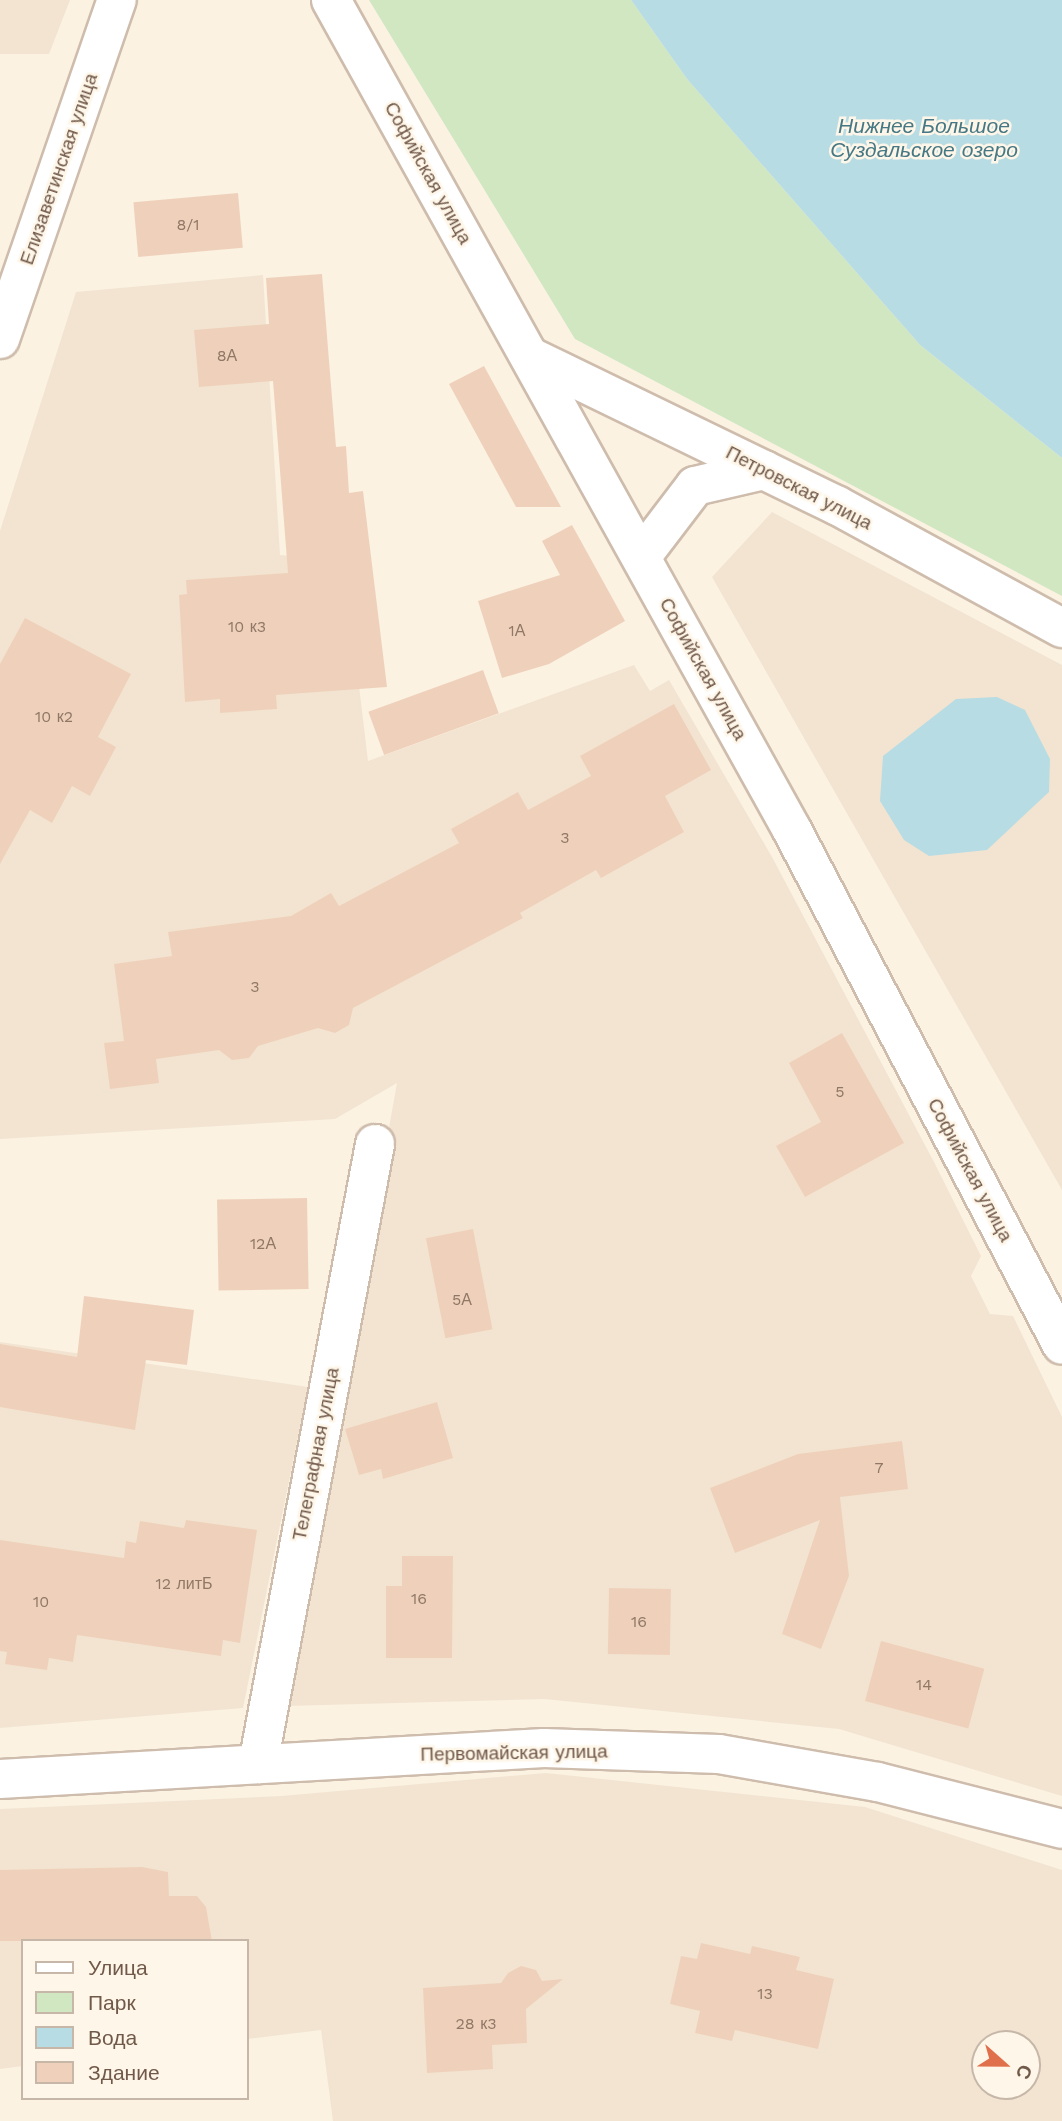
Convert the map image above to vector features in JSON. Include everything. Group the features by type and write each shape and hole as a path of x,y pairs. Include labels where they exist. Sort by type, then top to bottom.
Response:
{"street":[{"name":"Елизаветинская улица","path":"0,338 117,0"},
{"name":"Софийская улица","path":"331,0 792,830 1062,1346"},
{"name":"Петровская улица","path":"531,357 764,470 1062,628"},
{"path":"641,557 695,486 764,470"},
{"name":"Телеграфная улица","path":"258,1764 374,1144"},
{"name":"Первомайская улица","path":"0,1779 544,1748 719,1754 878,1782 1062,1829"}],"shaded area":[{"path":"0,0 70,0 49,54 0,54"},
{"path":"263,275 280,555 344,560 368,761 634,665 650,691 669,680 772,857 934,1162 981,1256 971,1276 990,1314 1013,1316 1062,1417 1062,1796 839,1729 544,1699 286,1706 397,1083 335,1119 0,1139 0,531 76,292"},
{"path":"772,512 1062,665 1062,1190 712,577"},
{"path":"0,1342 308,1387 243,1708 0,1728"},
{"path":"546,1773 865,1807 1062,1870 1062,2121 333,2121 321,2030 248,2039 248,1939 21,1939 21,2066 0,2069 0,1809 281,1796"}],"green space":[{"path":"369,0 631,0 687,79 920,345 1062,458 1062,596 575,339"}],"water":[{"name":"Нижнее Большое Суздальское озеро","path":"631,0 1062,0 1062,458 920,345 687,79"},
{"path":"997,697 1025,710 1050,759 1049,792 987,850 929,856 904,840 880,801 883,756 956,699"}],"building":[{"path":"238,193 243,248 138,257 133,202"},
{"path":"322,274 336,447 346,446 349,493 363,491 387,687 276,695 277,709 220,713 220,699 185,702 179,595 187,594 186,580 288,573 273,381 199,387 194,330 269,324 266,278"},
{"path":"484,366 561,507 516,507 449,384"},
{"path":"572,525 625,621 549,664 502,678 478,601 560,575 542,541"},
{"path":"25,618 131,674 98,737 116,747 90,796 72,786 52,823 30,810 0,864 0,664"},
{"path":"483,670 499,713 384,755 368,712"},
{"path":"674,704 711,770 665,796 684,832 601,878 596,870 520,913 523,918 353,1008 349,1025 335,1033 318,1028 258,1046 249,1058 232,1060 219,1050 156,1059 159,1083 110,1089 104,1043 124,1041 114,964 172,956 168,932 291,916 331,893 339,906 459,843 451,829 518,792 528,810 591,776 580,756"},
{"path":"842,1033 904,1143 805,1197 776,1146 821,1122 789,1063"},
{"path":"307,1198 309,1289 219,1291 217,1200"},
{"path":"473,1229 492,1329 445,1338 426,1238"},
{"path":"84,1296 194,1310 187,1365 146,1360 135,1430 0,1407 0,1344 77,1357"},
{"path":"437,1402 453,1458 383,1479 381,1469 359,1475 345,1429"},
{"path":"902,1441 908,1489 840,1497 849,1576 821,1649 782,1634 820,1520 735,1553 710,1488 798,1454"},
{"path":"186,1520 257,1530 240,1643 223,1640 221,1656 77,1635 73,1662 49,1658 47,1670 5,1664 7,1652 0,1651 0,1540 124,1558 126,1541 136,1543 140,1521 184,1528"},
{"path":"402,1556 453,1556 452,1658 386,1658 386,1586 402,1586"},
{"path":"609,1588 671,1589 670,1655 608,1654"},
{"path":"881,1641 984,1669 968,1729 865,1701"},
{"path":"142,1867 168,1872 169,1896 197,1896 206,1907 212,1939 0,1941 0,1870"},
{"path":"701,1943 750,1954 752,1946 800,1957 796,1970 834,1979 818,2049 735,2030 732,2041 695,2033 700,2011 670,2004 681,1956 697,1959"},
{"path":"521,1966 536,1970 542,1981 563,1979 526,2009 527,2043 492,2045 493,2069 427,2073 423,1988 501,1983 508,1973"}]}
